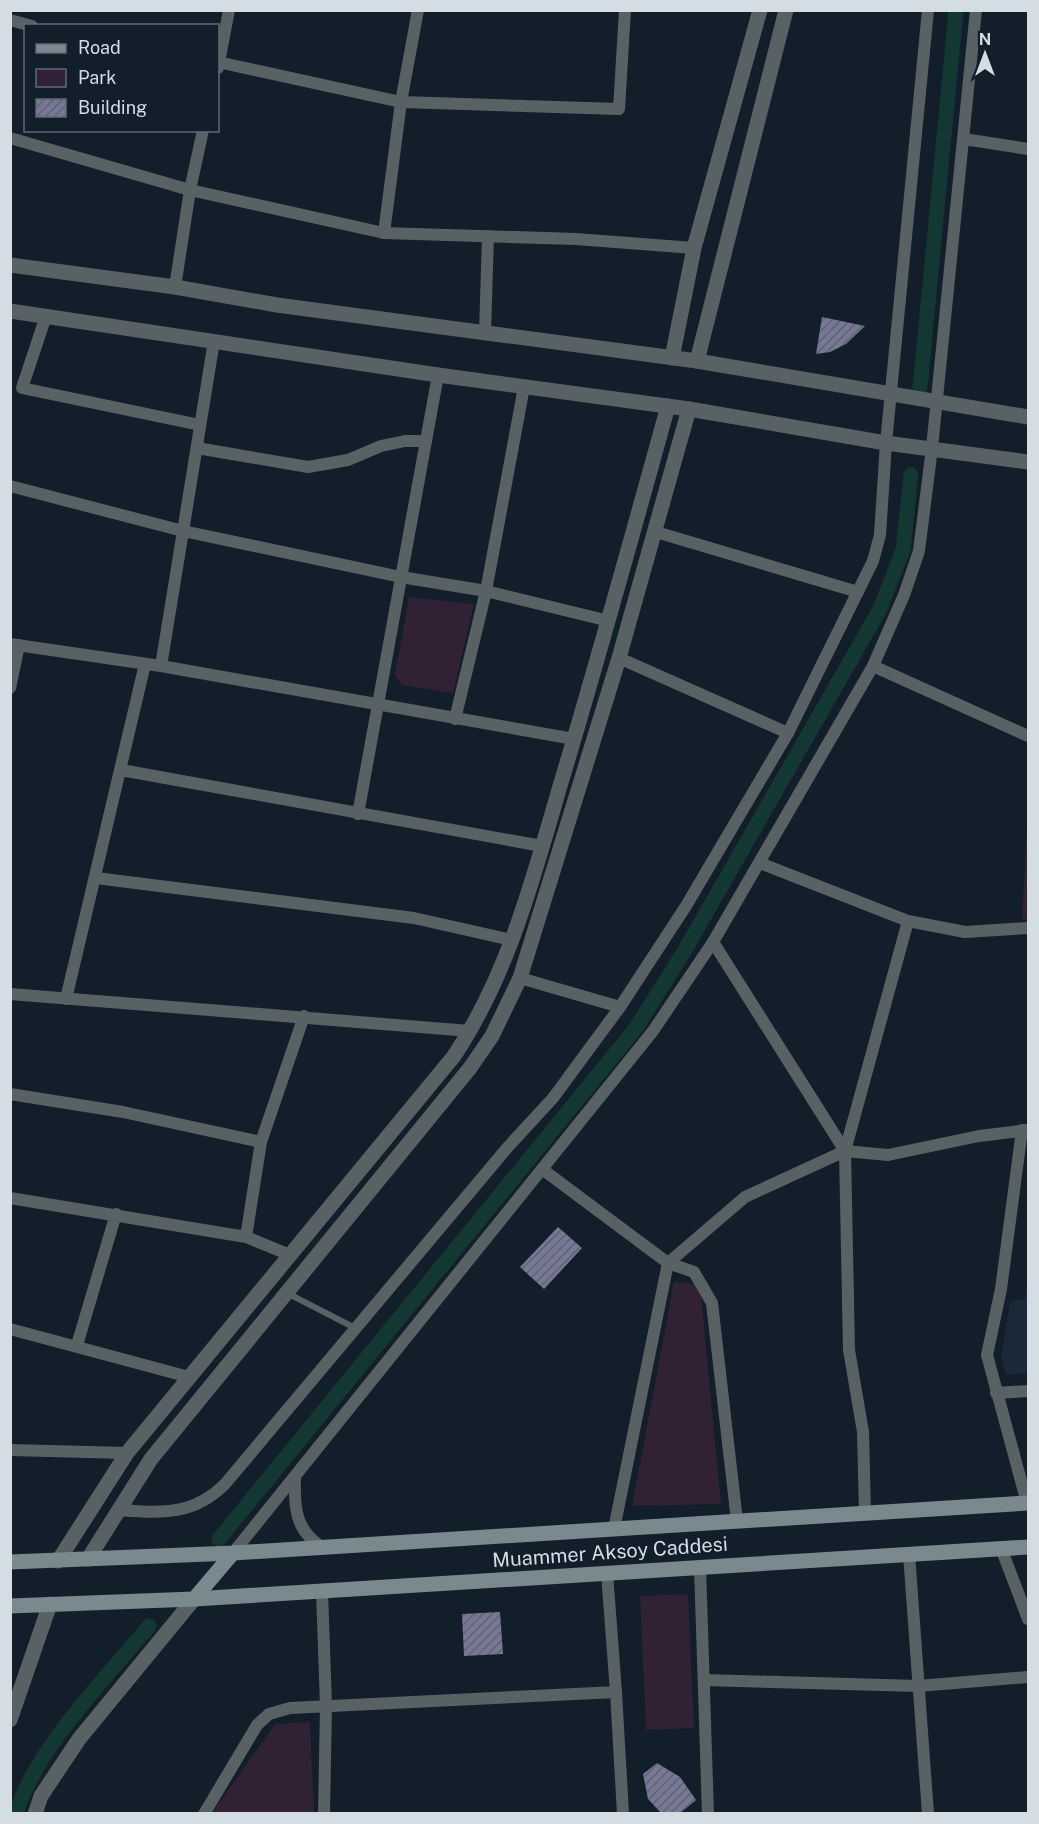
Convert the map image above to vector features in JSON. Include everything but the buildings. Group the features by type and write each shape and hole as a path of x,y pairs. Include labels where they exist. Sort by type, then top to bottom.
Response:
{"main road":[{"name":"Muammer Aksoy Caddesi","path":"10,1562 324,1548 1028,1503"},
{"name":"Muammer Aksoy Caddesi","path":"10,1606 194,1599 1029,1547"},
{"path":"194,1599 233,1553"}],"street":[{"path":"219,60 230,10"},
{"path":"384,233 401,102 418,10"},
{"path":"219,64 401,102 619,109 626,10"},
{"path":"672,358 694,248 760,10"},
{"path":"697,362 786,10"},
{"path":"119,1510 175,1512 196,1506 216,1493 507,1148 553,1098 620,1007 686,906 788,733 873,561 880,535 886,443 928,10"},
{"path":"233,1553 653,1032 713,942 873,666 904,595 919,551 937,402 975,10"},
{"path":"10,20 25,24"},
{"path":"175,287 190,190 203,132"},
{"path":"10,138 190,190 384,233 576,239 694,248"},
{"path":"964,139 1029,149"},
{"path":"485,333 488,236"},
{"path":"10,265 175,287 277,305 672,358 1029,417"},
{"path":"10,311 438,375 689,409 886,443 1029,462"},
{"path":"46,316 22,388 200,425"},
{"path":"161,666 214,341"},
{"path":"358,814 380,706 438,375"},
{"path":"455,719 486,591 524,387"},
{"path":"58,1561 127,1453 454,1056 470,1032 501,972 542,846 609,621 668,406"},
{"path":"88,1559 151,1459 470,1068 492,1036 520,978 619,658 689,409"},
{"path":"197,448 308,467 348,460 381,446 405,441 426,441"},
{"path":"10,486 183,531 401,577 486,591 609,621"},
{"path":"656,532 858,592"},
{"path":"10,688 15,644 161,666 574,739"},
{"path":"619,658 788,733"},
{"path":"66,999 146,664"},
{"path":"873,666 1029,736"},
{"path":"121,770 542,846"},
{"path":"760,863 908,921 965,932 1029,928"},
{"path":"96,878 414,918 512,940"},
{"path":"865,1513 863,1432 849,1350 845,1151 908,921"},
{"path":"713,942 845,1151"},
{"path":"520,978 620,1007"},
{"path":"10,994 304,1016 470,1032"},
{"path":"246,1237 261,1142 304,1016"},
{"path":"10,1094 123,1112 261,1142"},
{"path":"614,1529 668,1263 745,1197 845,1151 888,1155 980,1136 1025,1130 1000,1289 987,1355 1028,1503"},
{"path":"542,1168 668,1263 694,1272 712,1303 737,1521"},
{"path":"10,1198 246,1237 290,1255"},
{"path":"77,1345 116,1214"},
{"path":"10,1329 77,1345 189,1377"},
{"path":"996,1393 1029,1391"},
{"path":"10,1450 127,1453"},
{"path":"295,1477 298,1520 312,1541 324,1548"},
{"path":"1001,1548 1029,1619"},
{"path":"909,1554 928,1814"},
{"path":"700,1567 708,1814"},
{"path":"607,1573 623,1814"},
{"path":"322,1591 326,1706 324,1814"},
{"path":"35,1814 41,1796 79,1739 194,1599"},
{"path":"10,1720 50,1604"},
{"path":"704,1680 918,1686 1029,1677"},
{"path":"204,1814 257,1725 269,1714 290,1708 616,1692"}],"lane":[{"path":"286,1293 356,1329"}],"shaded area":[{"path":"1028,1276 1028,1373 1006,1375 1001,1358 1010,1301 1025,1299"}],"green space":[{"path":"409,597 474,604 453,693 402,685 395,675"},
{"path":"1028,805 1028,919 1022,920"},
{"path":"674,1282 694,1284 701,1295 721,1504 632,1506"},
{"path":"688,1594 694,1728 646,1730 640,1596"},
{"path":"310,1722 314,1813 212,1813 275,1724"}],"waterway":[{"path":"920,388 956,10"},
{"path":"219,1539 636,1028 685,950 880,609 903,550 911,475"},
{"path":"16,1814 25,1789 55,1740 93,1691 149,1626"}]}
